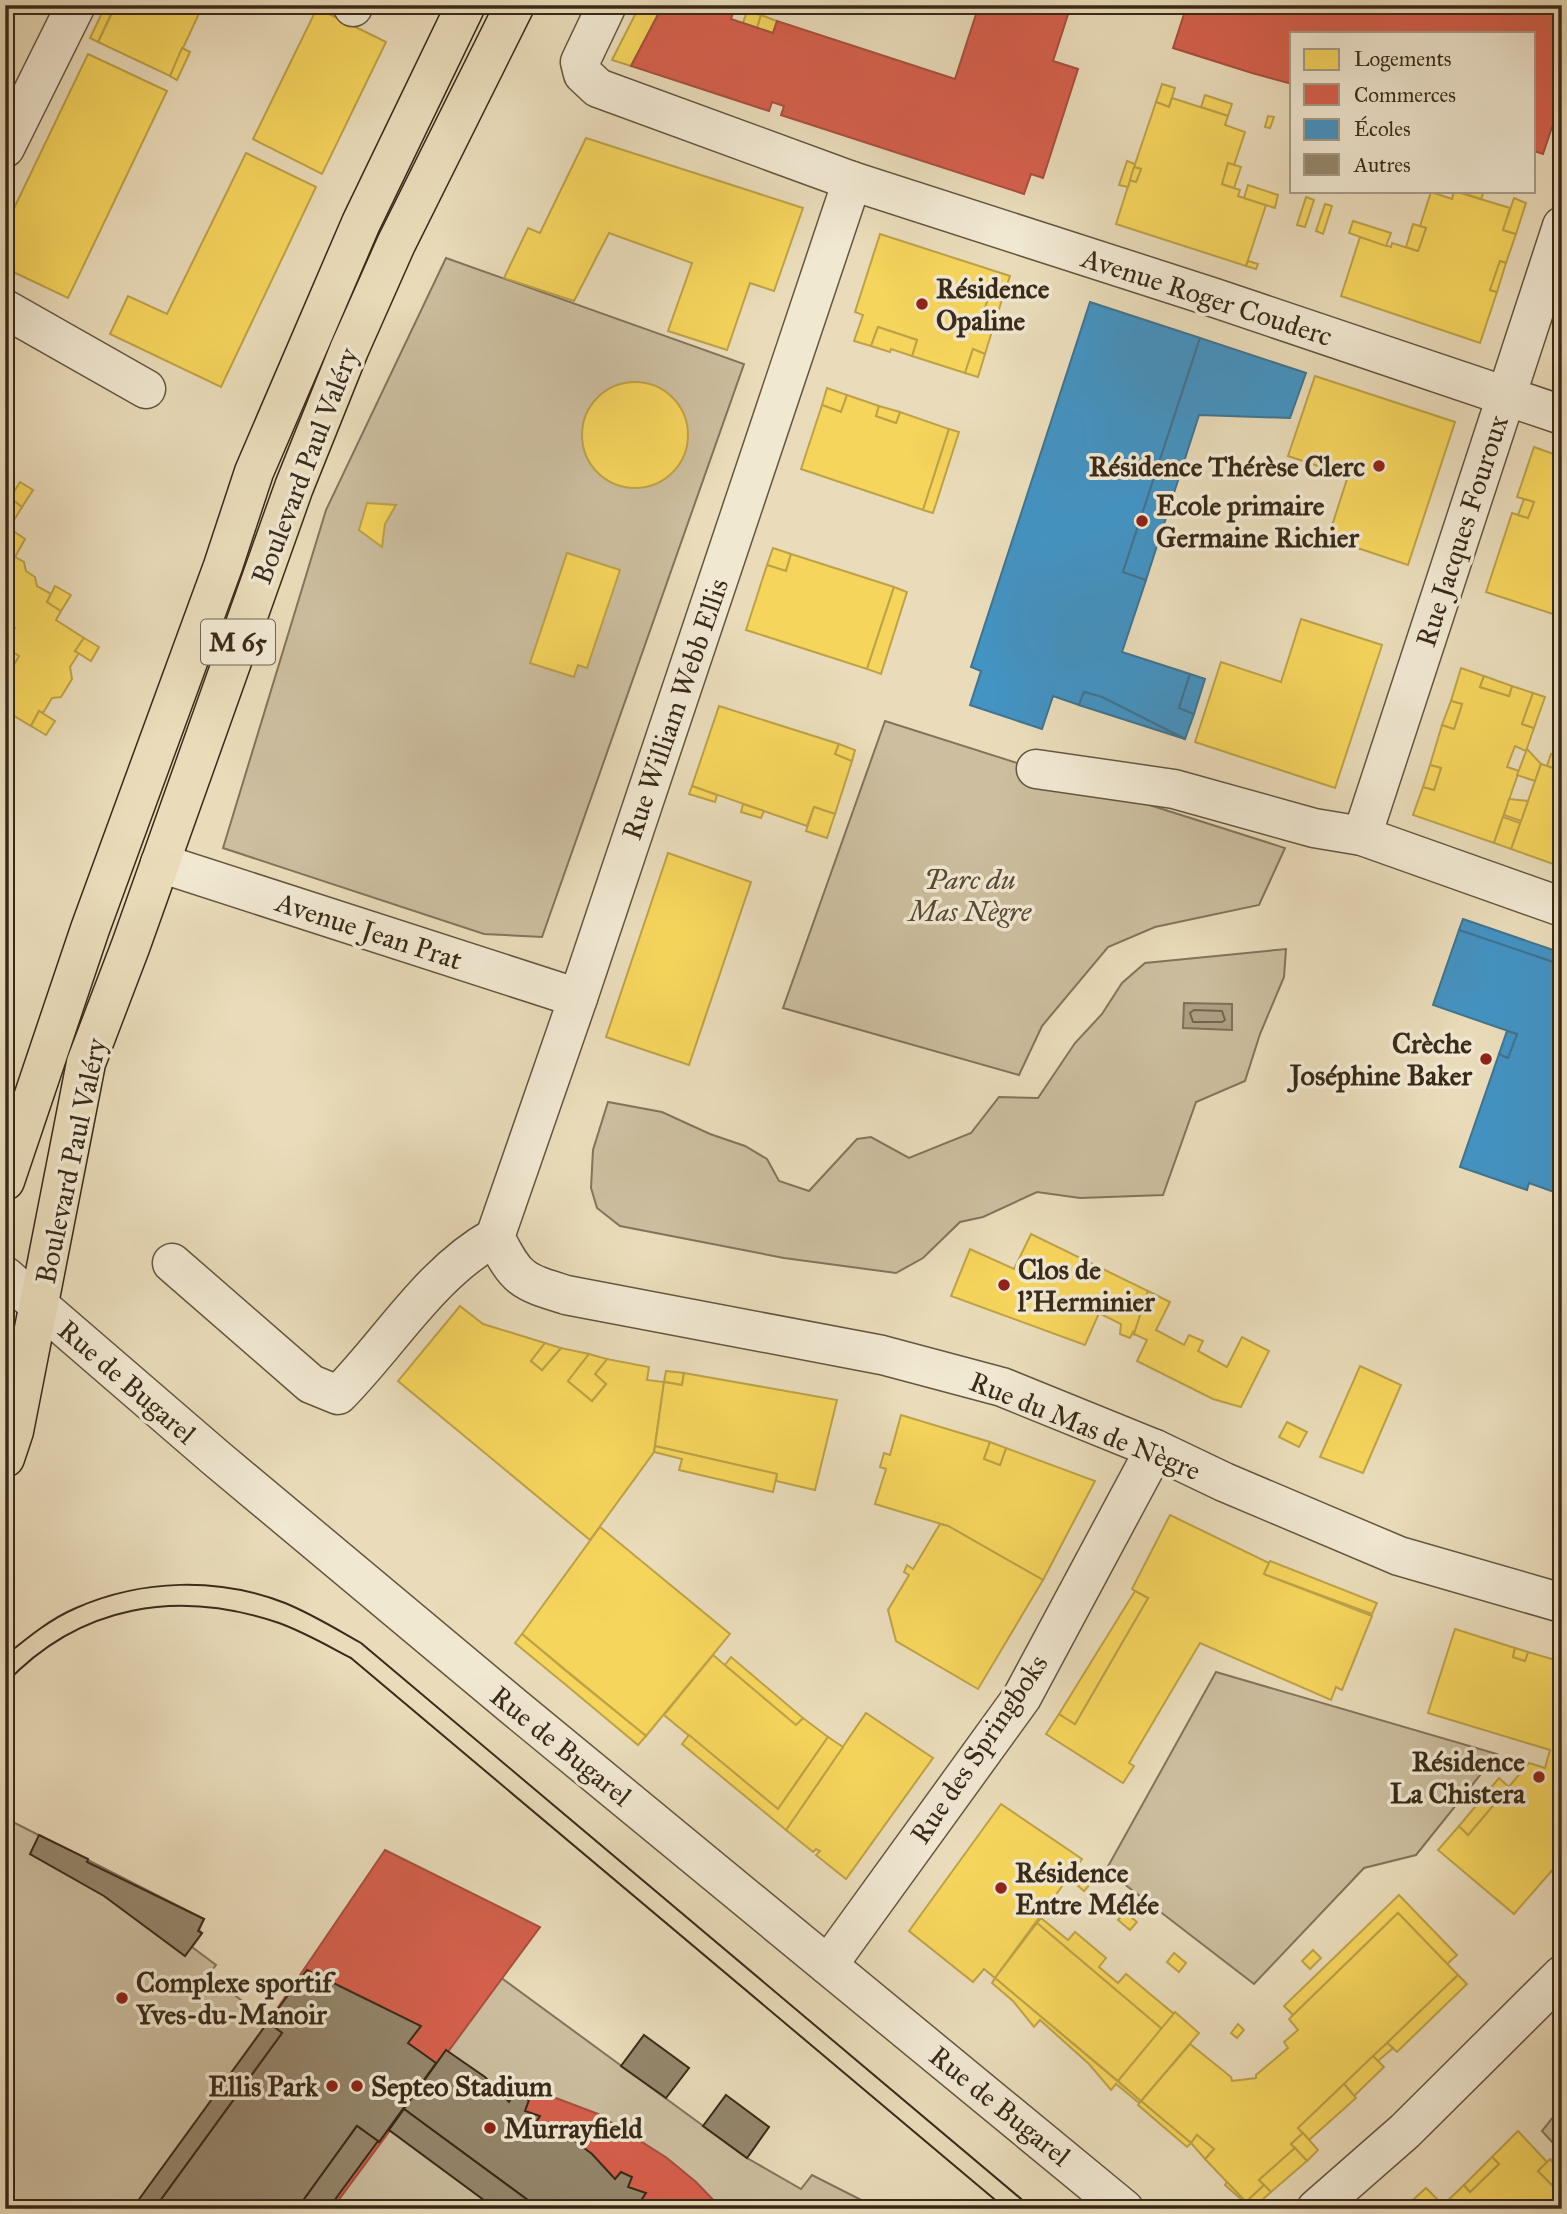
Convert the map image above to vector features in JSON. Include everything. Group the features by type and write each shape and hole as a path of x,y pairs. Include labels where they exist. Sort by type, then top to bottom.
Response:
{"main road":[{"name":"Boulevard Paul Valéry","path":"5,1181 90,929 223,566 254,472 361,223 466,5"},
{"name":"Boulevard Paul Valéry","path":"40,1306 86,1063 160,863 293,486 396,244 515,5"},
{"name":"M 65","path":"5,1458 15,1431 40,1306"}],"street":[{"path":"5,148 76,5"},
{"name":"Avenue Roger Couderc","path":"607,5 580,62 583,74 598,88 852,181 1215,298 1562,415"},
{"name":"Rue William Webb Ellis","path":"495,1237 852,181"},
{"name":"Rue Jacques Fouroux","path":"1362,836 1562,226"},
{"path":"5,309 146,389"},
{"path":"1036,769 1174,789 1314,828 1362,836 1562,907"},
{"name":"Avenue Jean Prat","path":"160,863 578,998"},
{"path":"172,1263 311,1384 338,1395 366,1367 424,1296 482,1244 495,1237"},
{"name":"Rue du Mas de Nègre","path":"495,1237 517,1275 533,1284 566,1295 895,1359 1002,1387 1155,1449 1224,1482 1399,1556 1562,1603"},
{"name":"Rue de Bugarel","path":"5,1276 513,1707 1124,2209"},
{"name":"Rue des Springboks","path":"828,1965 1021,1697 1155,1449"},
{"path":"1316,2209 1405,2131 1562,1975"}],"green space":[{"path":"446,258 744,364 542,937 484,934 223,848 326,510"},
{"name":"Parc du Mas Nègre","path":"885,721 1285,848 1259,905 1155,927 1108,947 1042,1026 1019,1075 783,1008"},
{"path":"1286,949 1284,977 1260,1034 1245,1081 1196,1102 1163,1195 1080,1198 1037,1192 983,1217 960,1222 923,1258 896,1273 784,1258 620,1226 597,1208 591,1188 593,1150 608,1102 662,1112 710,1134 745,1146 767,1159 779,1181 809,1191 857,1139 871,1137 909,1158 971,1133 999,1097 1038,1098 1075,1043 1102,1014 1122,983 1145,963"},
{"path":"1216,1672 1497,1754 1416,1855 1364,1868 1254,1984 1106,1870"},
{"name":"Complexe sportif Yves-du-Manoir","path":"5,1818 204,1919 199,1930 202,1933 192,1947 216,1965 209,1974 268,2022 492,1971 747,2158 801,2189 812,2175 879,2209 5,2209"},
{"path":"1562,2106 1562,2153 1542,2131"}],"water":[{"path":"1184,1003 1232,1004 1232,1030 1183,1028"}],"building: Logements":[{"path":"5,5 16,5 5,28"},
{"path":"116,5 203,5 170,76 98,42"},
{"path":"203,5 212,5 209,13 201,9"},
{"path":"640,5 663,5 631,66 612,60"},
{"path":"317,8 386,42 322,174 253,139"},
{"path":"103,11 111,14 98,42 90,38"},
{"path":"747,11 761,15 757,28 743,23"},
{"path":"761,15 777,21 773,33 757,28"},
{"path":"182,48 190,52 177,80 170,76"},
{"path":"88,54 167,91 68,298 5,268 5,227"},
{"path":"1162,84 1175,88 1169,107 1156,102"},
{"path":"1205,95 1232,104 1228,116 1201,107"},
{"path":"1172,98 1228,116 1225,125 1245,132 1234,165 1228,163 1222,184 1240,190 1238,196 1266,205 1246,266 1116,224 1130,180 1136,182 1141,169 1134,167 1156,102 1169,107"},
{"path":"1268,116 1274,117 1270,128 1265,127"},
{"path":"586,138 803,208 774,291 750,283 727,350 668,331 692,263 609,233 574,301 504,278 528,228 540,233"},
{"path":"246,153 316,187 221,387 110,334 128,296 167,314"},
{"path":"1127,161 1135,164 1128,187 1119,185"},
{"path":"1228,163 1241,167 1234,188 1222,184"},
{"path":"1134,167 1141,169 1136,182 1130,180"},
{"path":"1248,185 1278,195 1275,208 1244,198"},
{"path":"1431,192 1452,199 1454,192 1457,192 1510,208 1503,230 1516,234 1506,263 1500,261 1490,290 1497,292 1480,343 1341,296 1360,237 1391,247 1392,243 1418,251 1426,228 1420,226"},
{"path":"1459,192 1484,192 1481,199"},
{"path":"1306,197 1314,200 1305,227 1297,225"},
{"path":"1514,198 1526,203 1516,234 1503,230"},
{"path":"1325,204 1332,206 1323,234 1316,231"},
{"path":"1353,221 1391,233 1386,246 1349,233"},
{"path":"1413,224 1426,228 1418,251 1406,247"},
{"name":"Résidence Opaline","path":"880,234 1010,276 1003,297 990,293 984,311 997,315 985,354 973,349 965,373 912,356 917,340 878,327 871,346 854,341 863,315 855,312"},
{"path":"1248,261 1258,264 1256,269 1246,266"},
{"path":"1500,261 1506,263 1497,292 1490,290"},
{"path":"990,293 1003,297 997,315 984,311"},
{"path":"878,327 917,340 912,356 871,346"},
{"path":"973,349 985,354 978,377 965,373"},
{"name":"Résidence Thérèse Clerc","path":"1315,376 1455,422 1408,565 1328,538 1348,476 1288,456"},
{"path":"635,382 655,386 672,398 684,415 688,435 684,455 672,472 655,484 635,488 615,484 598,472 586,455 582,435 586,415 598,398 615,386"},
{"path":"827,388 847,395 841,412 822,405"},
{"path":"847,395 879,406 876,416 896,423 900,412 949,429 923,510 801,469 822,405 841,412"},
{"path":"879,406 900,412 896,423 876,416"},
{"path":"949,429 959,432 933,513 923,510"},
{"path":"1534,447 1562,457 1562,589 1553,614 1486,592 1512,513 1528,518 1534,502 1517,497"},
{"path":"20,482 33,490 22,507 10,498"},
{"path":"5,490 12,494 10,498 22,507 5,535"},
{"path":"1524,499 1534,502 1528,518 1518,515"},
{"path":"367,503 396,505 385,524 382,547 359,530"},
{"path":"9,528 25,539 15,557 5,550 5,535"},
{"path":"773,548 791,554 786,571 767,565"},
{"path":"5,550 15,557 7,569 5,568"},
{"path":"567,553 620,570 587,668 578,665 574,677 530,663"},
{"path":"791,554 894,587 867,669 746,630 767,565 786,571"},
{"path":"15,557 24,562 26,571 35,577 37,586 51,594 47,602 61,611 56,620 84,638 75,651 79,653 70,667 72,679 61,697 52,698 43,713 39,711 31,726 14,716 6,730 5,664 12,668 19,656 5,647 5,628 13,631 15,628 9,624 8,614 11,609 5,606 5,572"},
{"path":"55,586 71,595 61,611 47,602"},
{"path":"894,587 907,592 881,674 867,669"},
{"path":"1562,589 1562,617 1553,614"},
{"path":"1301,619 1382,645 1335,788 1195,742 1221,662 1281,682"},
{"path":"84,638 99,647 91,661 75,651"},
{"path":"1461,668 1484,676 1480,687 1509,696 1512,686 1533,693 1522,724 1534,728 1526,751 1515,746 1507,767 1519,771 1494,843 1413,815 1423,787 1434,790 1441,768 1430,765 1442,725 1454,729 1462,704 1451,701"},
{"path":"1484,676 1512,686 1509,696 1480,687"},
{"path":"1533,693 1545,697 1534,728 1522,724"},
{"path":"1451,701 1462,704 1454,729 1442,725"},
{"path":"719,706 839,744 835,754 852,761 835,814 814,807 807,826 692,786"},
{"path":"39,711 55,721 46,735 31,726"},
{"path":"5,730 11,733 14,742 5,757"},
{"path":"839,744 855,750 852,761 835,754"},
{"path":"1527,749 1541,764 1535,781 1517,775"},
{"path":"1551,754 1562,757 1562,771 1547,766"},
{"path":"1541,764 1562,771 1562,867 1511,849"},
{"path":"1430,765 1441,768 1434,790 1423,787"},
{"path":"692,786 717,795 715,802 689,794"},
{"path":"1509,799 1528,801 1521,821 1504,815"},
{"path":"743,804 764,811 761,818 741,812"},
{"path":"814,807 835,814 827,838 806,831"},
{"path":"1503,817 1520,823 1511,849 1494,843"},
{"path":"668,853 751,882 689,1065 606,1037"},
{"path":"1031,1234 1148,1291 1134,1334 1133,1332 1130,1338 1120,1334 1121,1324 1099,1313 1085,1345 951,1296 970,1249 1014,1269"},
{"path":"1148,1291 1170,1302 1156,1330 1184,1345 1189,1335 1203,1341 1198,1351 1227,1367 1242,1337 1269,1351 1241,1407 1213,1399 1137,1361 1147,1340 1134,1334"},
{"path":"460,1306 483,1324 545,1343 531,1361 542,1370 561,1348 589,1354 568,1381 592,1401 606,1384 595,1374 607,1359 649,1367 647,1380 664,1382 654,1452 590,1540 398,1381"},
{"path":"545,1343 561,1348 542,1370 531,1361"},
{"path":"589,1354 607,1359 595,1374 606,1384 592,1401 568,1381"},
{"path":"1360,1366 1401,1385 1363,1473 1320,1457"},
{"path":"666,1371 684,1373 682,1385 664,1382"},
{"path":"684,1373 837,1400 815,1490 776,1481 777,1474 655,1446 664,1382 682,1385"},
{"path":"901,1415 990,1442 984,1459 1000,1465 1006,1448 1095,1481 1043,1580 948,1526 875,1504 886,1469 880,1467 884,1453 890,1455"},
{"path":"1287,1422 1307,1432 1299,1447 1279,1437"},
{"path":"990,1442 1006,1448 1000,1465 984,1459"},
{"path":"655,1446 777,1474 773,1492 679,1470 682,1459 654,1452"},
{"path":"1170,1515 1269,1563 1264,1574 1372,1616 1342,1690 1336,1687 1331,1700 1200,1643 1129,1763 1134,1766 1123,1783 1046,1734 1059,1714 1075,1724 1148,1598 1132,1589"},
{"path":"940,1524 1043,1580 978,1689 896,1641 888,1610 909,1575 904,1572 907,1565 913,1569"},
{"path":"600,1527 730,1634 646,1736 522,1634"},
{"path":"1270,1561 1377,1603 1372,1614 1264,1574"},
{"path":"1135,1591 1148,1598 1075,1724 1059,1714"},
{"name":"Résidence La Chistera","path":"1455,1629 1515,1648 1513,1657 1525,1661 1528,1652 1562,1662 1562,1859 1514,1914 1438,1850 1459,1826 1468,1835 1529,1763 1545,1768 1550,1750 1428,1713"},
{"path":"522,1634 646,1736 638,1745 515,1643"},
{"path":"1515,1648 1528,1652 1525,1661 1513,1657"},
{"path":"713,1655 796,1725 803,1718 828,1737 778,1809 664,1715"},
{"path":"731,1657 803,1718 796,1725 725,1665"},
{"path":"866,1713 933,1758 846,1879 816,1855 820,1851 816,1849 813,1852 786,1830"},
{"path":"689,1735 778,1809 828,1737 843,1747 786,1830 682,1744"},
{"path":"1499,1778 1509,1787 1468,1835 1459,1826"},
{"name":"Résidence Entre Mélée","path":"1001,1804 1082,1859 995,1978 984,1969 973,1982 909,1931"},
{"path":"1086,1878 1091,1883 1084,1891 1078,1886"},
{"path":"1399,1895 1457,1955 1447,1964 1398,1913 1293,2015 1284,2006"},
{"path":"1125,1912 1137,1922 1130,1930 1118,1920"},
{"path":"1398,1913 1458,1975 1298,2128 1303,2133 1291,2144 1295,2148 1259,2180 1264,2185 1246,2202 1205,2159 1214,2149 1197,2135 1191,2143 1141,2101 1190,2044 1231,2077 1232,2081 1256,2078 1256,2075 1288,2048 1284,2042 1298,2030 1289,2019"},
{"path":"1041,1918 1068,1940 1075,1932 1106,1958 1099,1967 1118,1983 1126,1974 1174,2014 1162,2029 1037,1923"},
{"path":"1037,1923 1162,2029 1118,2081 995,1978"},
{"path":"1313,1950 1321,1958 1310,1969 1302,1961"},
{"path":"1174,1953 1186,1963 1179,1972 1167,1962"},
{"path":"1458,1975 1467,1984 1397,2052 1387,2043"},
{"path":"995,1978 1141,2101 1139,2103 1116,2084 1111,2090 1089,2064 1040,2020 1034,2027 1013,2001 992,1983"},
{"path":"1175,2012 1199,2033 1141,2101 1118,2081"},
{"path":"1238,2024 1244,2030 1237,2038 1231,2033"},
{"path":"1387,2043 1393,2048 1378,2061 1373,2056"},
{"path":"1373,2056 1384,2067 1354,2096 1344,2084"},
{"path":"1344,2084 1356,2098 1309,2140 1298,2128"},
{"path":"1141,2101 1191,2143 1187,2147 1138,2105"},
{"path":"1518,2131 1547,2162 1538,2171 1562,2195 1562,2205 1558,2209 1403,2209 1426,2188 1443,2205 1464,2185 1470,2192 1499,2164 1492,2157"},
{"path":"1303,2133 1318,2150 1307,2161 1291,2144"},
{"path":"1197,2135 1214,2149 1205,2159 1191,2143"},
{"path":"1295,2148 1307,2161 1271,2192 1259,2180"},
{"path":"1492,2157 1499,2164 1470,2192 1464,2185"},
{"path":"1550,2159 1562,2172 1562,2195 1538,2171"},
{"path":"1227,2182 1246,2202 1264,2185 1271,2192 1252,2209 1225,2185"}],"building: Commerces":[{"path":"663,5 710,5 733,13 731,19 773,33 777,21 955,79 979,5 1071,5 1053,61 1078,69 1043,178 1031,174 1024,194 781,115 784,106 772,102 769,111 631,66"},
{"path":"1187,5 1562,5 1562,97 1543,154 1536,152 1536,32 1290,32 1290,83 1173,48"},
{"path":"385,1850 540,1927 332,2209 141,2209"},
{"name":"Murrayfield","path":"423,2086 548,2095 598,2114 667,2158 696,2182 722,2209 525,2209 398,2120"}],"building: Écoles":[{"path":"1090,302 1200,338 1123,572 1146,580 1122,652 1190,674 1179,708 1194,714 1185,739 1102,697 1084,692 1079,705 1053,696 1042,729 970,705 981,671 971,667"},
{"path":"1200,338 1306,373 1290,418 1199,415 1146,580 1123,572"},
{"path":"1190,674 1205,679 1194,714 1179,708"},
{"path":"1084,692 1102,697 1185,739 1079,705"},
{"path":"1463,919 1562,953 1562,965 1459,930"},
{"path":"1459,930 1562,965 1562,1179 1557,1193 1529,1183 1527,1190 1460,1167 1499,1054 1508,1058 1517,1034 1433,1005"},
{"path":"1507,1031 1517,1034 1508,1058 1499,1054"}],"building: Autres":[{"path":"39,1835 88,1859 87,1862 204,1919 198,1931 202,1933 185,1956 104,1896 30,1854"},
{"name":"Ellis Park","path":"307,1970 421,2026 408,2043 436,2063 379,2142 357,2126 297,2209 154,2209 282,2033 268,2022"},
{"path":"268,2022 282,2033 154,2209 132,2209"},
{"path":"644,2035 689,2068 666,2098 621,2066"},
{"name":"Murrayfield","path":"446,2050 485,2077 509,2102 514,2094 529,2100 525,2111 540,2116 536,2122 567,2135 592,2154 615,2179 621,2172 632,2177 628,2187 646,2193 642,2199 661,2209 540,2209 404,2109"},
{"path":"726,2095 769,2127 747,2158 703,2126"},
{"path":"404,2109 540,2209 496,2209 389,2130"},
{"path":"357,2126 378,2141 328,2209 297,2209"}],"tram line":[{"path":"5,1656 66,1612 101,1598 153,1587 180,1585 233,1589 285,1603 314,1617 361,1643 1033,2209"},
{"path":"5,1684 34,1657 65,1636 98,1621 132,1611 168,1606 204,1607 241,1613 279,1623 325,1644 351,1658 1006,2209"}],"place":[{"name":"Résidence Opaline","path":"922,304"},
{"name":"Résidence Thérèse Clerc","path":"1379,466"},
{"name":"Ecole primaire Germaine Richier","path":"1142,521"},
{"name":"Crèche Joséphine Baker","path":"1486,1059"},
{"name":"Clos de l'Herminier","path":"1004,1285"},
{"name":"Résidence La Chistera","path":"1539,1777"},
{"name":"Résidence Entre Mélée","path":"1001,1888"},
{"name":"Complexe sportif Yves-du-Manoir","path":"122,1998"},
{"name":"Ellis Park","path":"332,2086"},
{"name":"Septeo Stadium","path":"357,2086"},
{"name":"Murrayfield","path":"490,2128"}]}
